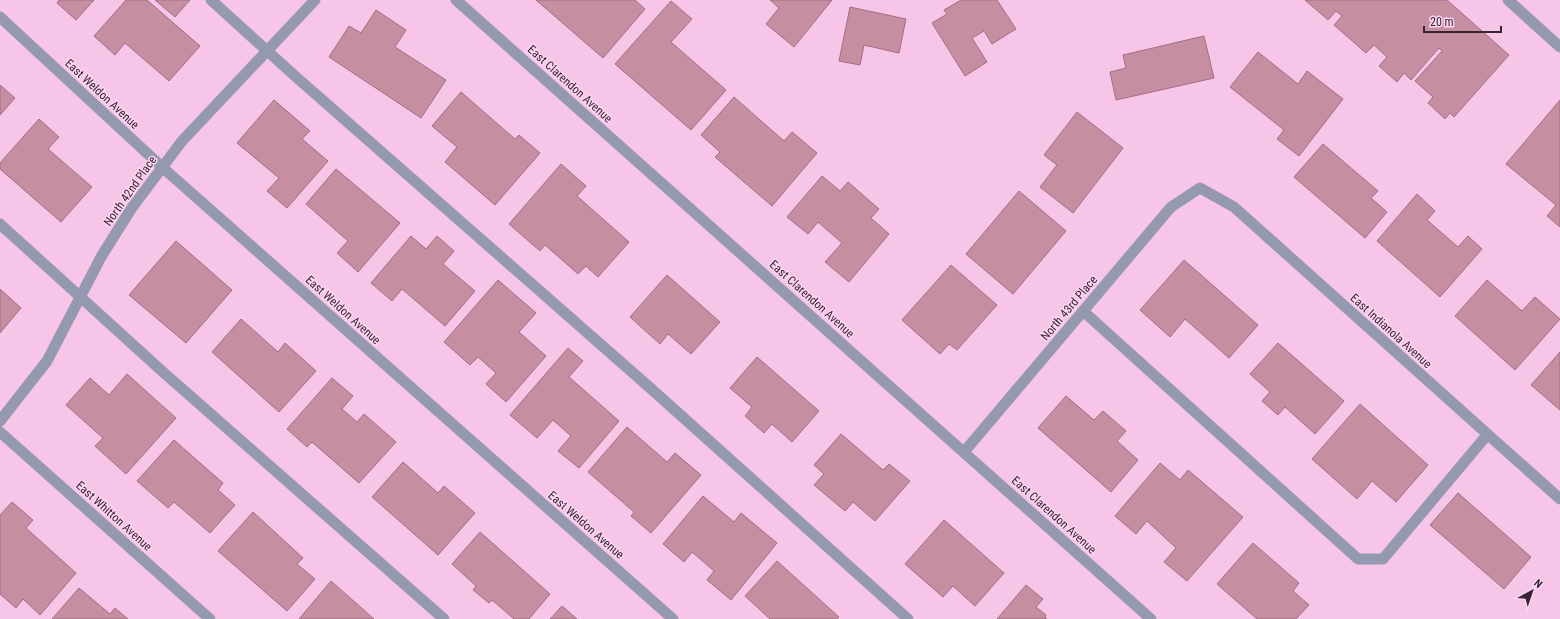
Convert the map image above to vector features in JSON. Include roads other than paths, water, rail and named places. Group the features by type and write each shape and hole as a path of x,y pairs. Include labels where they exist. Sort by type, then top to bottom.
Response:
{"street":[{"path":"212,0 654,391 908,619"},
{"name":"North 42nd Place","path":"0,421 47,361 101,257 131,209 162,167 182,141 315,0"},
{"name":"East Clarendon Avenue","path":"456,0 1151,619"},
{"path":"1508,0 1560,47"},
{"name":"East Weldon Avenue","path":"0,17 162,167 673,619"},
{"name":"North 43rd Place","path":"964,452 1171,207 1200,188"},
{"name":"East Indianola Avenue","path":"1200,188 1234,207 1560,499"},
{"path":"0,224 81,298 444,619"},
{"path":"1083,311 1358,559 1383,559 1487,435"},
{"name":"East Whitton Avenue","path":"0,432 210,619"}]}
